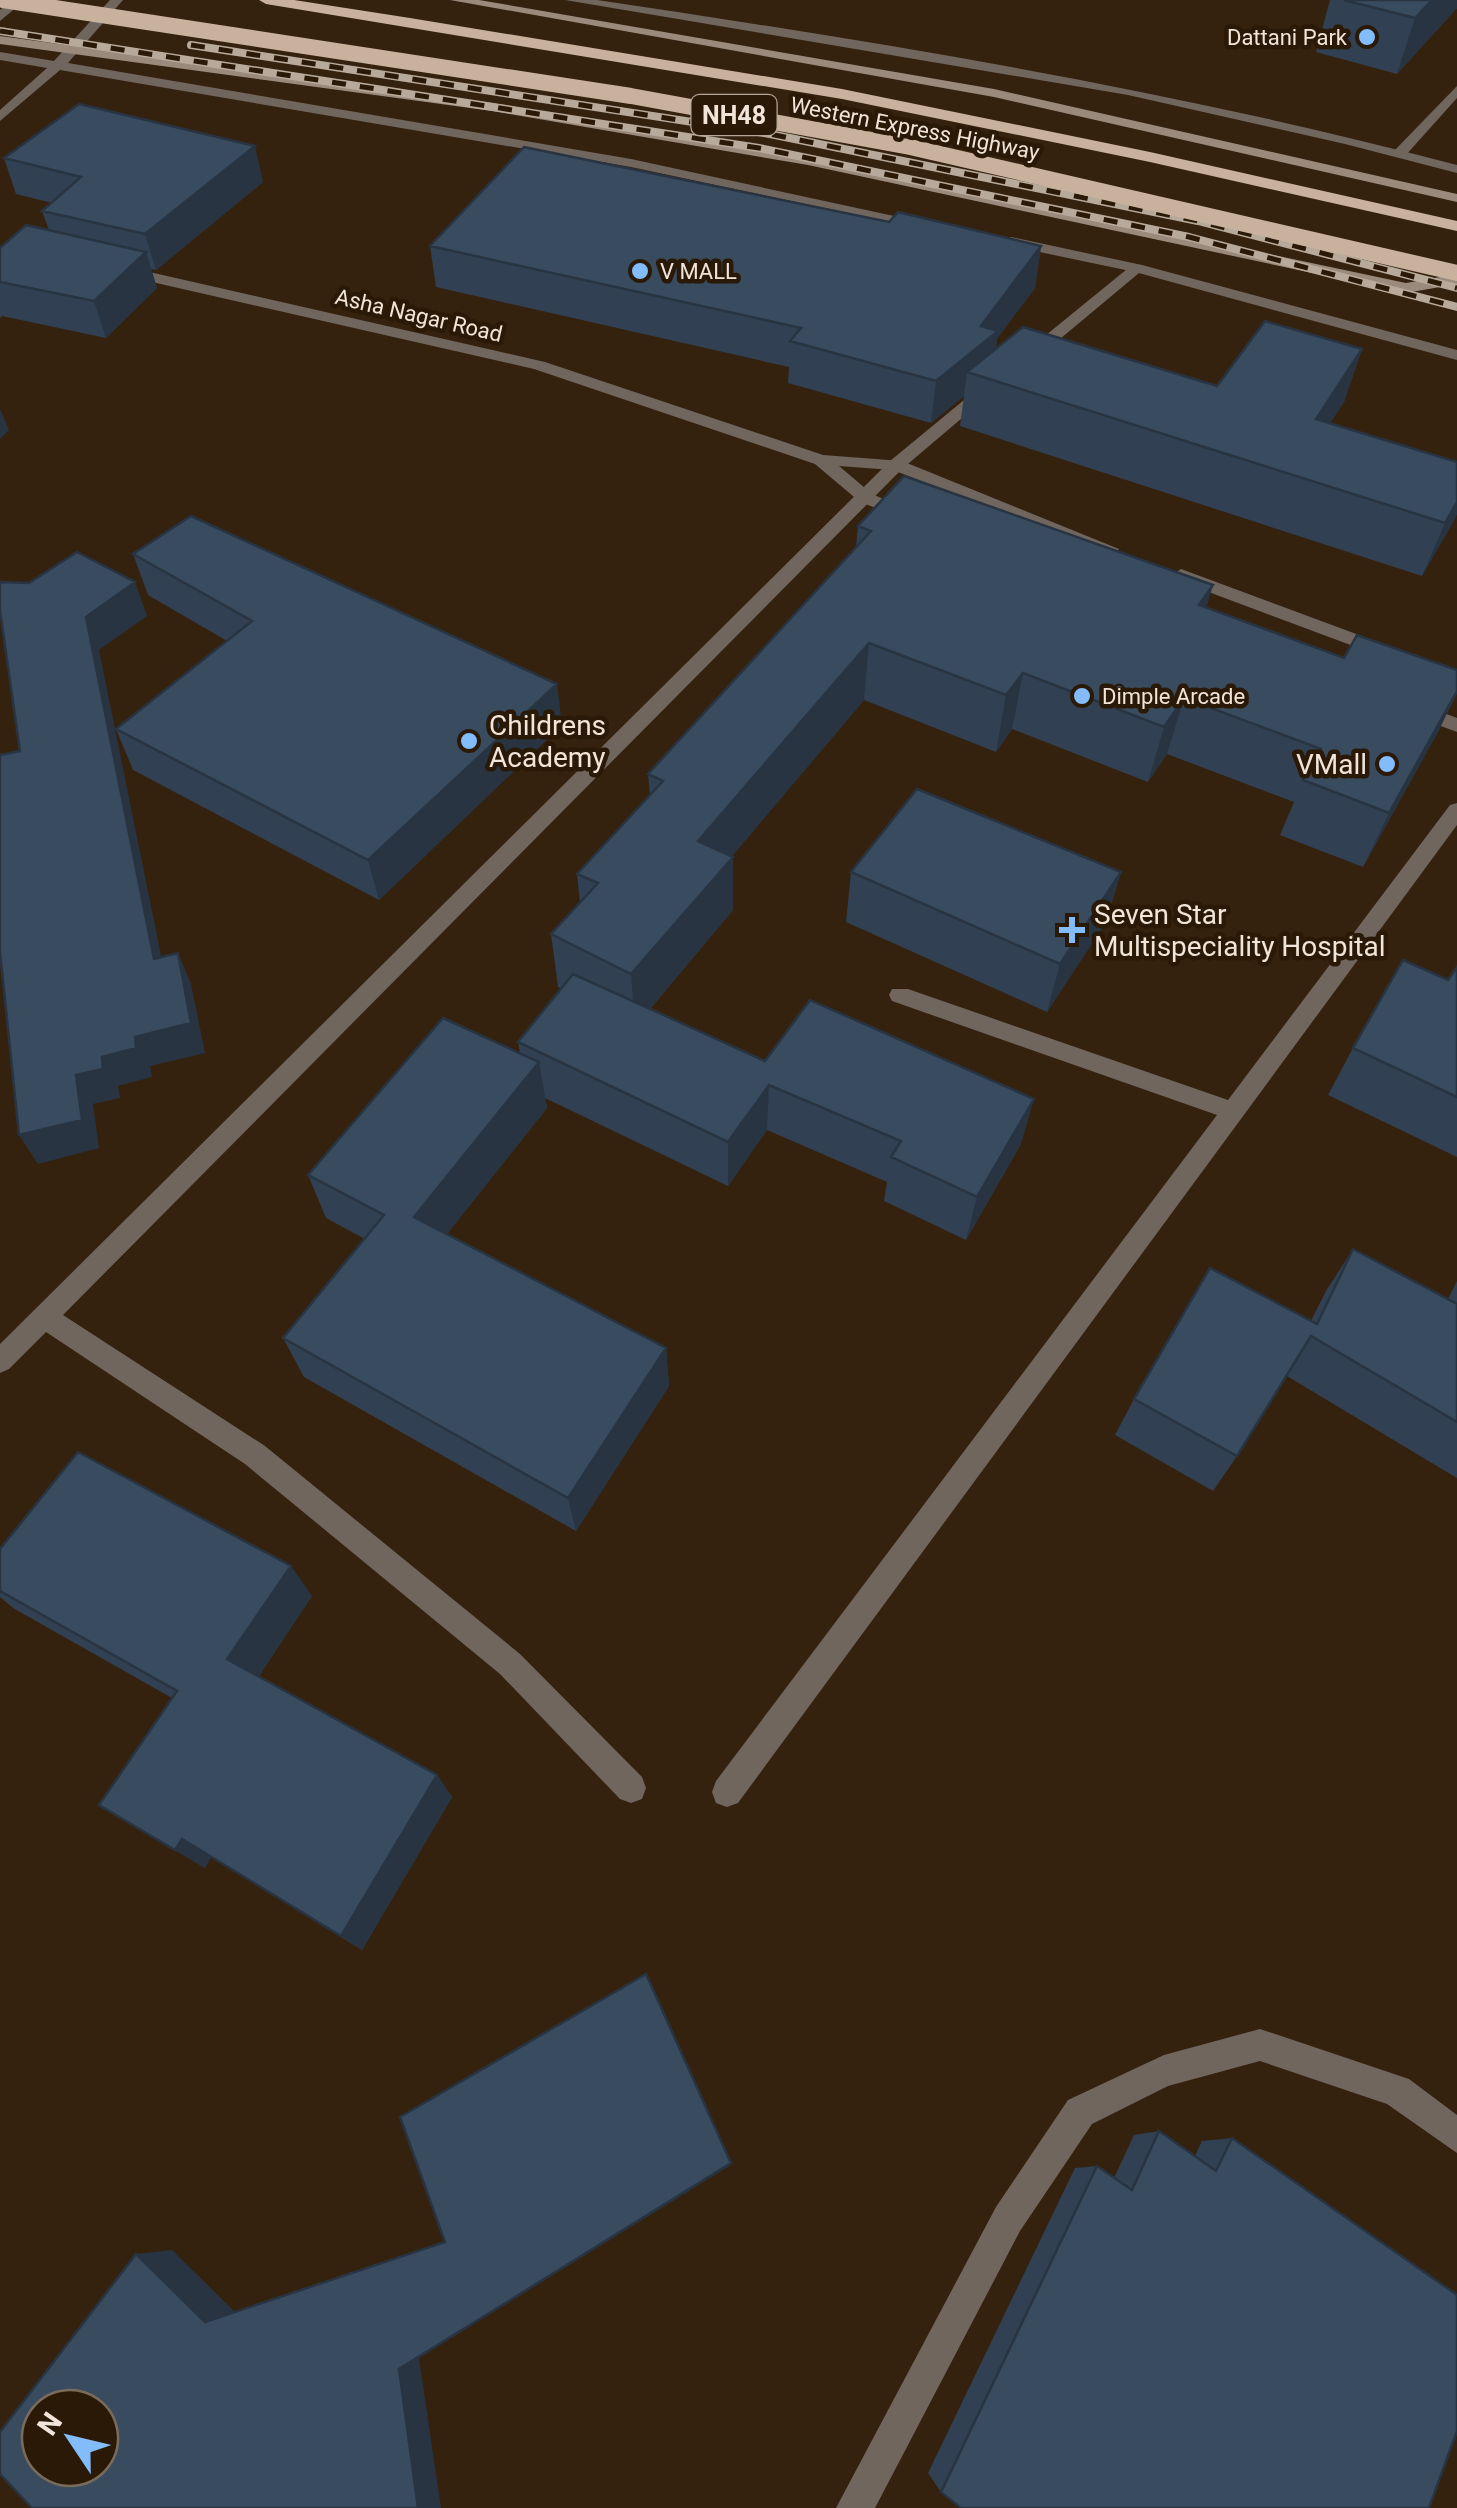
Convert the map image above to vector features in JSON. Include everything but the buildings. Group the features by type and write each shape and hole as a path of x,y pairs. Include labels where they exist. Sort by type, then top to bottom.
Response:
{"highway":[{"name":"Western Express Highway","path":"4,0 631,96 910,147 1457,276"},
{"name":"Western Express Highway","path":"266,0 594,50 842,94 1184,163 1457,226"}],"main road":[{"path":"461,1 994,94 1457,198"},
{"path":"0,40 492,107 808,161 1406,288 1457,276"}],"street":[{"path":"0,16 19,0"},
{"path":"0,117 74,50 117,0"},
{"path":"461,1 485,0"},
{"path":"570,0 909,51 1081,82 1400,152 1457,169"},
{"path":"0,56 631,162 942,228"},
{"path":"1400,152 1457,90"},
{"path":"1001,240 1137,268 1457,355"},
{"name":"Asha Nagar Road","path":"110,268 539,365 821,460 896,465 1131,557"},
{"path":"0,1361 896,465 1137,268"},
{"name":"Asha Nagar Road","path":"821,460 866,498 939,526"},
{"path":"1166,570 1406,660"},
{"path":"1396,702 1457,725"},
{"path":"726,1792 1457,810"},
{"path":"900,995 1233,1111"},
{"path":"46,1318 254,1455 510,1664 631,1788"},
{"path":"856,2508 1008,2219 1080,2112 1164,2071 1260,2045 1397,2091 1457,2136"}],"railway":[{"path":"0,31 759,148 1189,237 1457,307"},
{"path":"191,45 770,134 1198,221 1457,288"}],"place":[{"name":"Dattani Park","path":"1367,37"},
{"name":"V MALL","path":"640,271"},
{"name":"Dimple Arcade","path":"1082,696"},
{"name":"Childrens Academy","path":"469,741"},
{"name":"VMall","path":"1387,764"},
{"name":"Seven Star Multispeciality Hospital","path":"1072,930"}]}
